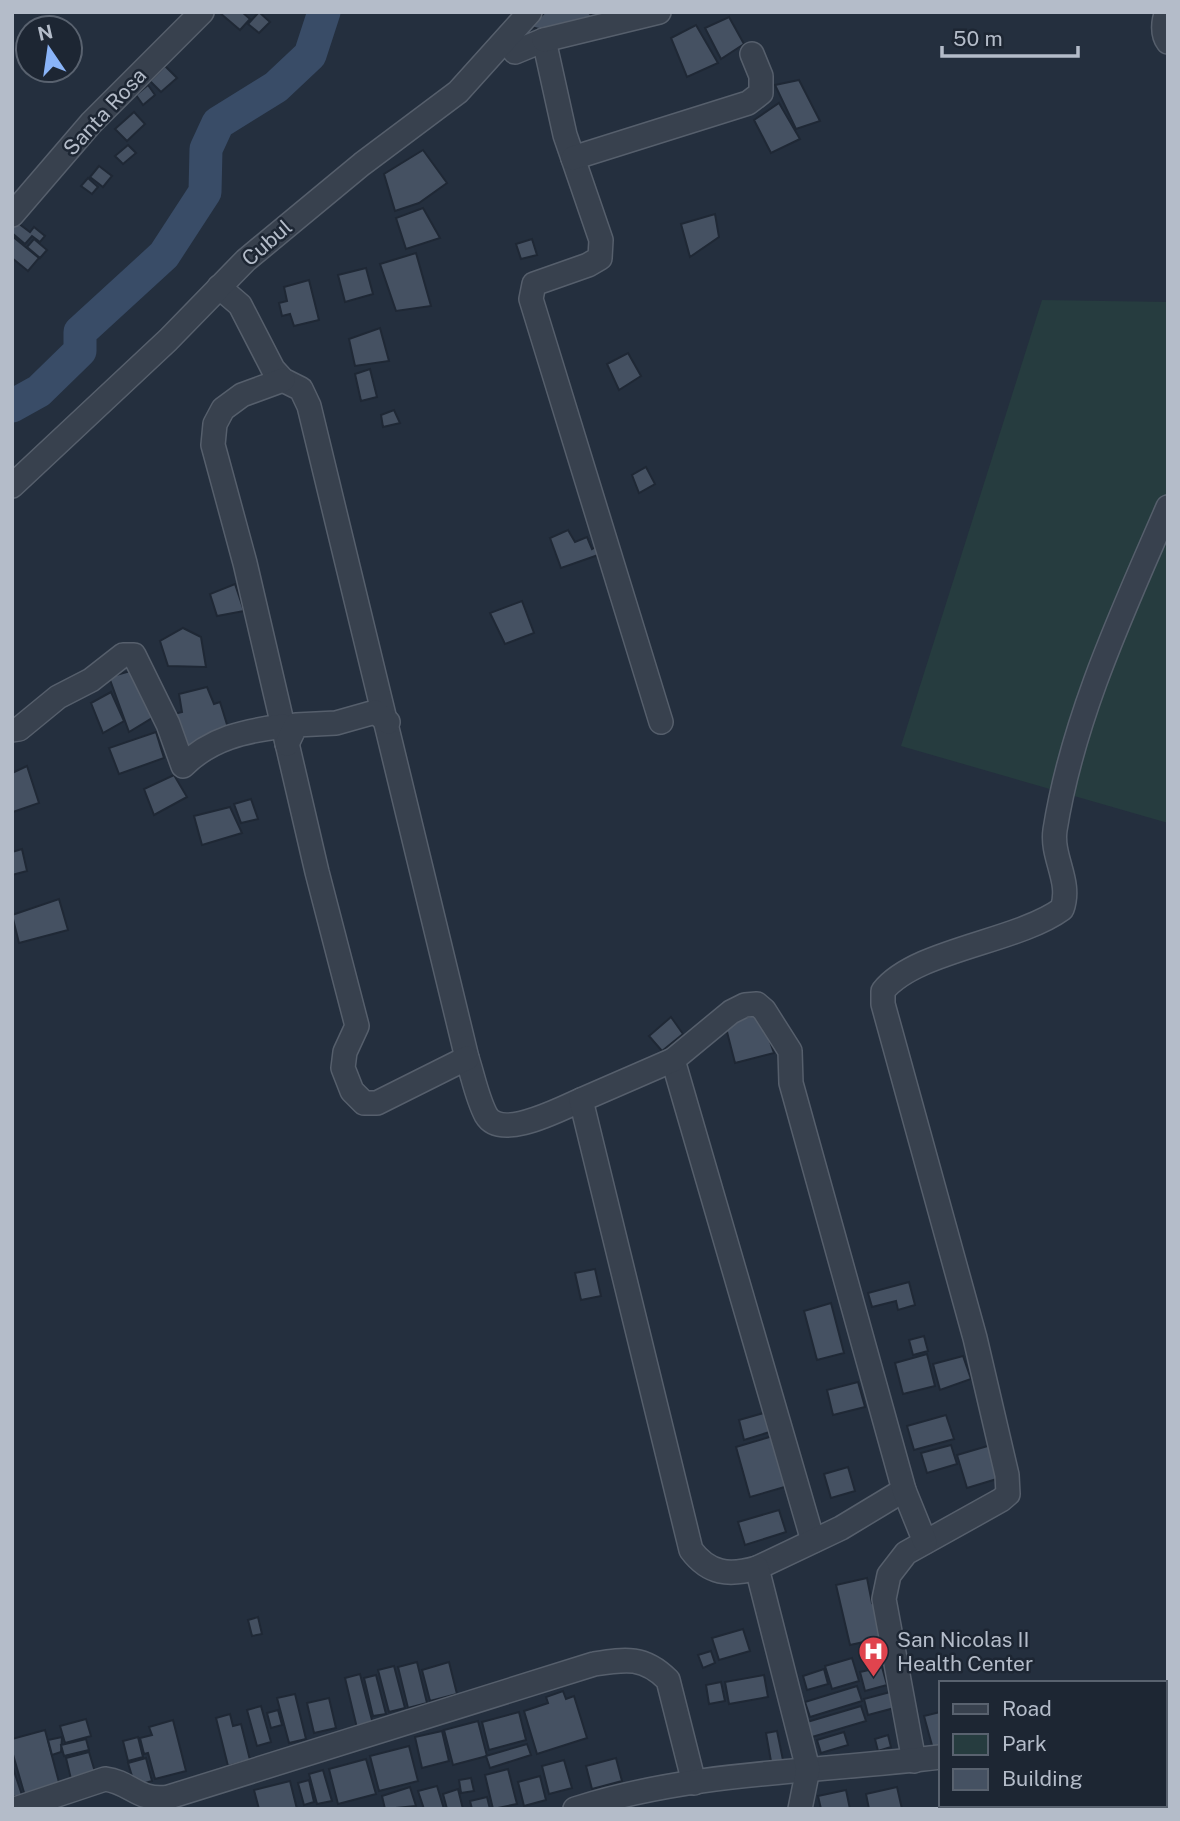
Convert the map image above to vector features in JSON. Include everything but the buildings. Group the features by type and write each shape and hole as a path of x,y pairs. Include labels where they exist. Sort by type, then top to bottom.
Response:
{"street":[{"name":"Santa Rosa","path":"12,215 91,123 202,12"},
{"name":"Cubul","path":"12,486 168,340 246,260 362,164 458,92 530,12"},
{"path":"506,40 515,52 544,40 659,12"},
{"path":"1167,12 1164,19 1164,37 1168,42"},
{"path":"544,40 565,135 601,240 600,258 589,265 534,284 531,299 661,722"},
{"path":"573,158 748,103 761,93 761,76 752,54"},
{"path":"219,287 240,305 250,320 264,353 283,380 301,389 315,424 467,1058 487,1116 494,1123 520,1124 673,1060 731,1012 744,1005 757,1004 764,1010 790,1051 790,1083 904,1490 925,1542"},
{"path":"283,380 242,395 223,409 215,425 213,445 245,563 357,1026 345,1052 343,1068 352,1091 364,1103 387,1101 467,1058"},
{"path":"914,1761 884,1599 889,1575 899,1561 925,1542 1001,1500 1008,1493 1007,1475 975,1338 883,1004 883,991 903,972 1040,921 1062,909 1065,883 1055,833 1072,758 1117,623 1168,507"},
{"path":"12,730 19,729 58,697 91,680 123,655 134,655 168,724 183,766 199,749 244,731 285,735 296,726 336,723 375,712 387,722"},
{"path":"673,1060 813,1541"},
{"path":"581,1100 691,1550 702,1564 712,1570 740,1573 757,1567 813,1541 904,1490"},
{"path":"757,1567 808,1769 800,1809"},
{"path":"15,1809 105,1779 114,1780 131,1792 152,1800 169,1797 594,1664 628,1658 659,1670 668,1679 694,1783"},
{"path":"575,1809 608,1804 694,1783 808,1769 939,1758"}],"green space":[{"path":"1042,300 1168,302 1168,823 901,746"}],"waterway":[{"path":"12,406 39,391 80,351 80,332 164,255 205,192 206,149 218,123 276,87 310,55 324,12"}],"place":[{"name":"San Nicolas II Health Center","path":"874,1679"}]}
